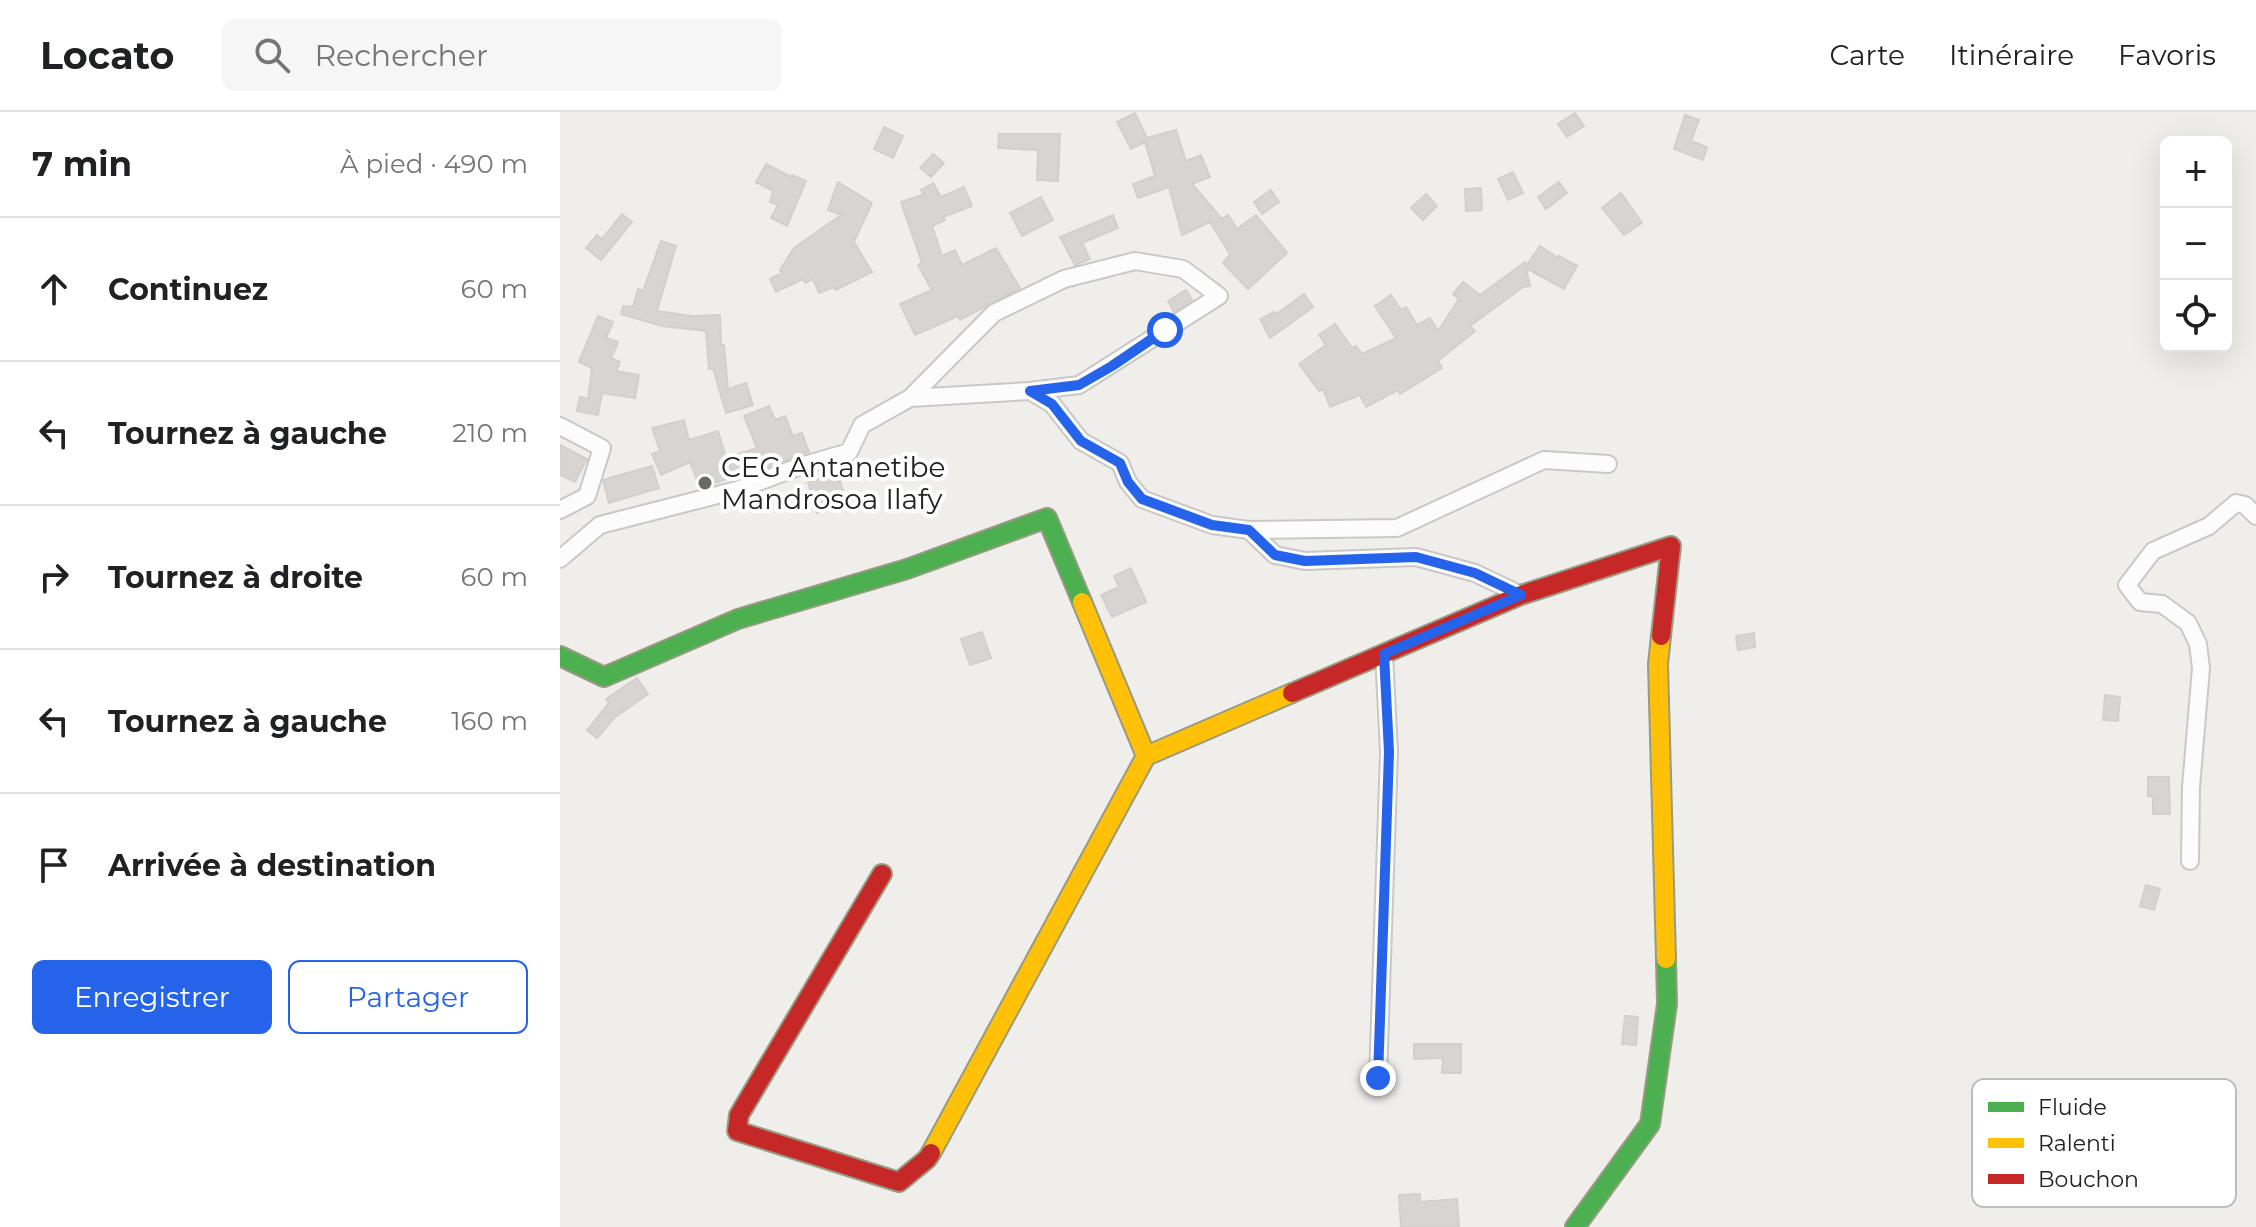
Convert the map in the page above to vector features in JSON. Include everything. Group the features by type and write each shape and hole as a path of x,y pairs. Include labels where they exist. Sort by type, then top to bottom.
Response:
{"street":[{"path":"560,559 600,525 737,490 849,452 862,425 910,398 994,313 1064,279 1135,261 1183,269 1219,296 1079,385 910,398"},
{"path":"1030,391 1052,404 1081,441 1120,463 1128,482 1142,499 1212,525 1249,530 1397,528 1544,460 1608,464"},
{"path":"560,426 602,448 587,496 560,510"},
{"path":"2190,861 2192,758 2201,668 2198,644 2188,623 2162,604 2140,602 2127,585 2153,551 2209,526 2236,503 2245,505 2256,516"},
{"path":"560,656 604,677 738,619 907,569 1047,518 1146,756"},
{"path":"1249,530 1275,555 1305,561 1416,557 1475,573 1521,595"},
{"path":"882,874 739,1115 737,1131 899,1182 927,1159 1146,756 1521,595 1671,546 1658,664 1667,1004 1650,1124 1575,1227"},
{"path":"1378,1078 1389,752 1384,654"}],"building":[{"path":"1135,113 1147,138 1176,130 1186,161 1201,155 1210,177 1192,184 1222,219 1228,215 1237,229 1256,215 1287,253 1248,289 1223,263 1230,254 1210,222 1182,235 1169,187 1138,198 1133,184 1155,176 1145,142 1131,149 1117,122"},
{"path":"1575,113 1584,126 1567,137 1558,124"},
{"path":"1685,115 1699,120 1691,141 1707,147 1703,160 1674,149"},
{"path":"884,127 903,136 893,158 874,149"},
{"path":"999,134 1060,134 1058,181 1037,180 1038,150 998,148"},
{"path":"933,154 944,163 931,177 920,168"},
{"path":"766,164 806,181 787,226 771,218 778,205 770,202 773,191 756,182"},
{"path":"1513,172 1523,193 1508,200 1498,179"},
{"path":"838,182 872,203 852,246 855,244 872,272 836,290 834,287 819,293 813,279 805,283 803,279 776,292 770,279 782,273 780,270 794,248 841,215 828,210"},
{"path":"1559,182 1567,193 1546,209 1538,197"},
{"path":"933,183 941,197 964,187 972,206 943,217 945,220 932,226 942,256 955,250 962,265 996,248 1020,288 960,320 958,316 915,335 900,304 932,290 918,265 922,263 901,202 924,194 921,190"},
{"path":"1481,188 1482,210 1466,211 1465,189"},
{"path":"1271,190 1279,202 1262,214 1254,202"},
{"path":"1621,193 1642,223 1624,235 1602,208"},
{"path":"1426,194 1437,206 1423,220 1411,208"},
{"path":"1041,197 1053,220 1022,236 1010,213"},
{"path":"622,214 632,222 601,260 586,248 597,235 602,239"},
{"path":"1113,215 1118,228 1082,243 1090,259 1075,265 1060,237"},
{"path":"661,241 676,246 657,311 692,316 720,315 728,389 746,383 753,405 726,413 713,368 709,369 706,331 662,326 621,314 623,306 633,307 638,289 643,291"},
{"path":"1540,246 1577,266 1564,289 1526,268 1530,286 1523,287 1470,326 1475,331 1438,361 1442,368 1400,394 1398,390 1366,407 1360,395 1330,407 1323,389 1319,391 1299,364 1326,345 1319,335 1335,324 1352,348 1356,346 1362,354 1396,338 1375,306 1391,295 1401,310 1406,307 1417,325 1430,318 1438,331 1459,299 1453,294 1463,282 1480,295 1525,262 1526,266"},
{"path":"1186,290 1192,300 1174,312 1168,301"},
{"path":"1304,294 1313,307 1270,338 1260,319 1274,312 1275,315"},
{"path":"598,316 613,322 606,338 618,342 611,358 620,362 616,371 639,375 635,398 602,393 598,415 577,411 580,397 588,399 592,368 579,362"},
{"path":"769,406 775,420 785,416 793,436 802,433 809,452 700,488 690,462 661,475 652,454 660,451 652,428 684,420 689,440 718,431 726,458 757,448 744,416"},
{"path":"560,445 587,459 575,482 560,475"},
{"path":"652,466 659,488 609,503 603,480"},
{"path":"838,474 847,505 817,513 808,482"},
{"path":"1131,568 1146,602 1112,617 1101,595 1119,587 1114,576"},
{"path":"982,632 991,658 970,665 961,639"},
{"path":"1754,633 1755,647 1738,650 1736,636"},
{"path":"637,678 648,694 614,718 597,738 587,730 609,703 606,699"},
{"path":"2105,695 2120,697 2118,721 2103,720"},
{"path":"2148,777 2169,777 2170,814 2153,814 2153,797 2148,796"},
{"path":"2146,885 2160,889 2154,910 2140,906"},
{"path":"1625,1016 1638,1017 1636,1045 1622,1044"},
{"path":"1414,1044 1461,1044 1461,1073 1442,1073 1443,1058 1414,1059"},
{"path":"1420,1194 1420,1202 1457,1199 1459,1227 1401,1227 1399,1195"}],"traffic: fast":[{"path":"560,656 604,677 738,619 907,569 1047,518 1082,602"},
{"path":"1575,1227 1650,1124 1667,1004 1666,959"}],"traffic: slow":[{"path":"1082,602 1146,756 1292,693"},
{"path":"1661,636 1658,664 1666,959"},
{"path":"931,1153 1146,756"}],"traffic: jam":[{"path":"1292,693 1521,595 1671,546 1661,636"},
{"path":"882,874 739,1115 737,1131 899,1182 931,1153"}],"place":[{"name":"CEG Antanetibe Mandrosoa Ilafy","path":"705,483"}],"route":[{"path":"1165,330 1079,385 1030,391 1052,404 1081,441 1120,463 1128,482 1142,499 1212,525 1249,530 1275,555 1305,561 1416,557 1475,573 1521,595 1384,654 1389,752 1378,1078"}]}
